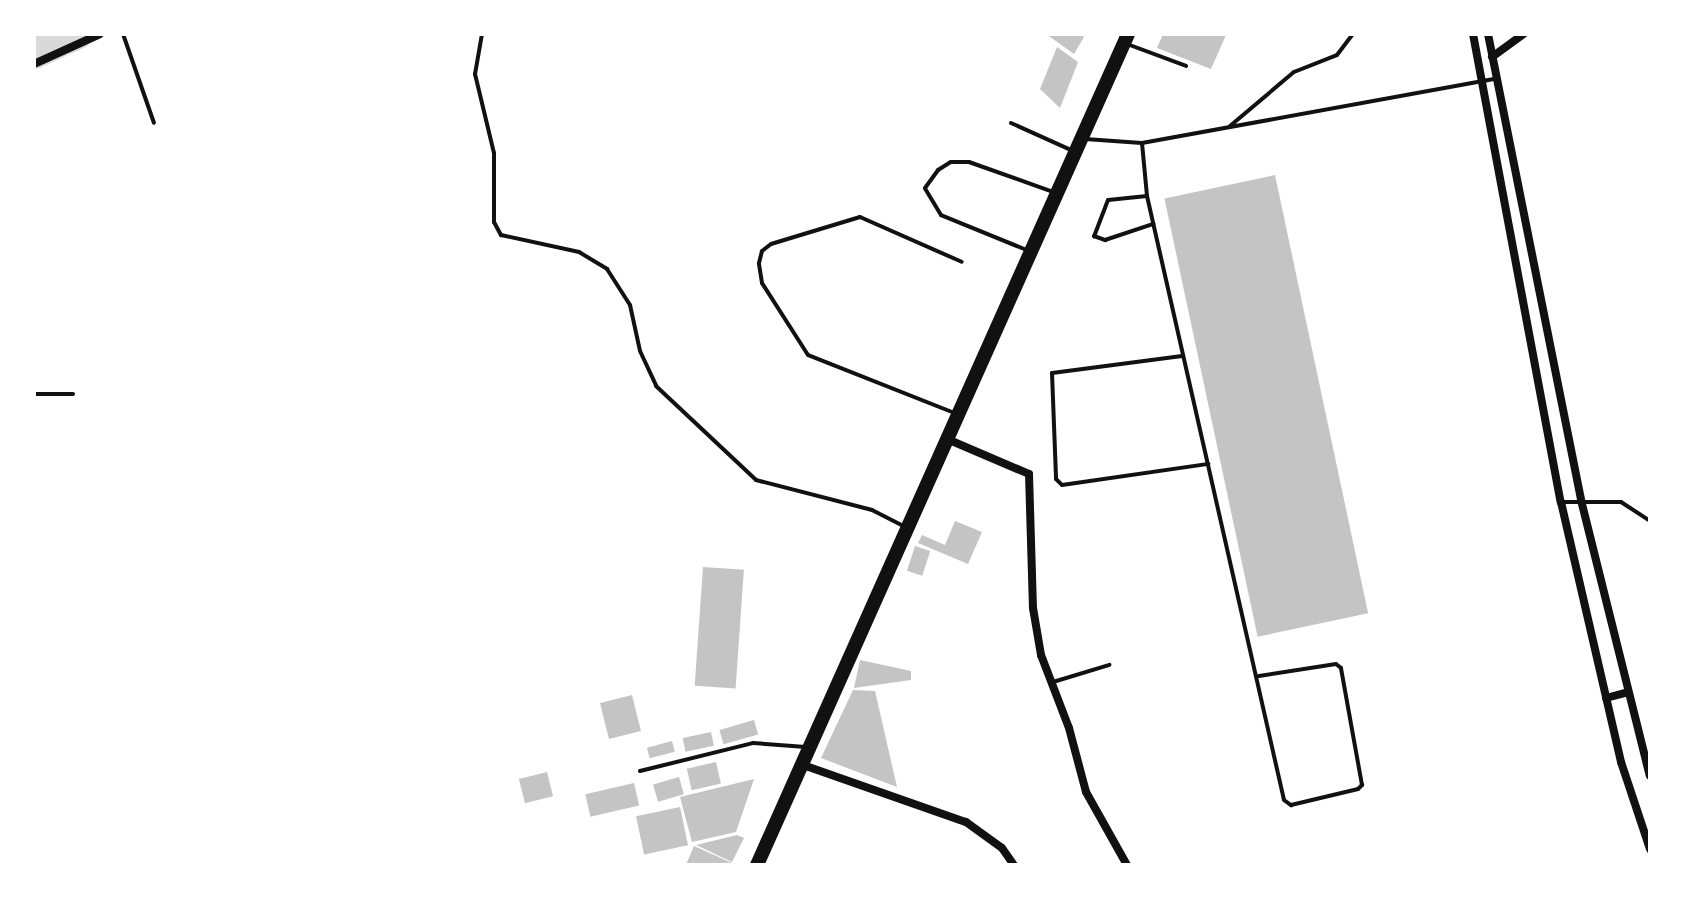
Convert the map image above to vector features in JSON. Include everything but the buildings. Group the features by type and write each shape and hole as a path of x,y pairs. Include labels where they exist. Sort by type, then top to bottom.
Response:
{"highway":[{"path":"757,865 1126,38"}],"street":[{"path":"34,64 100,34"},
{"path":"1473,34 1561,502 1606,698 1650,849"},
{"path":"1488,34 1581,500 1650,776"},
{"path":"1492,57 1524,34"},
{"path":"947,439 1029,474 1033,608 1041,655 1053,682 1086,792 1127,865"},
{"path":"1606,698 1628,692"},
{"path":"803,765 966,822 1002,848 1014,865"}],"lane":[{"path":"123,34 154,123"},
{"path":"482,34 475,74 494,153 494,222 501,235 579,252 607,269 630,305 640,351 656,386 756,480 872,510 908,528"},
{"path":"1228,128 1294,72 1337,55 1353,34"},
{"path":"1126,38 1186,66"},
{"path":"1011,123 1080,146 1142,143 1497,78"},
{"path":"1142,143 1153,224 1259,676 1284,800 1291,805 1358,789 1362,785 1341,668 1336,664 1259,676"},
{"path":"1031,252 941,215 925,188 930,177 951,162 969,162 1058,194"},
{"path":"1147,196 1108,200 1094,236 1105,240 1153,224"},
{"path":"957,414 808,355 762,283 759,263 762,251 771,244 860,217 962,262"},
{"path":"1183,356 1052,373 1048,379 1056,479 1062,485 1208,464"},
{"path":"34,394 73,394"},
{"path":"1561,502 1621,502 1650,521"},
{"path":"1053,682 1109,665"},
{"path":"640,771 753,743 810,748"}],"waterway":[{"path":"34,54 78,34"}]}
